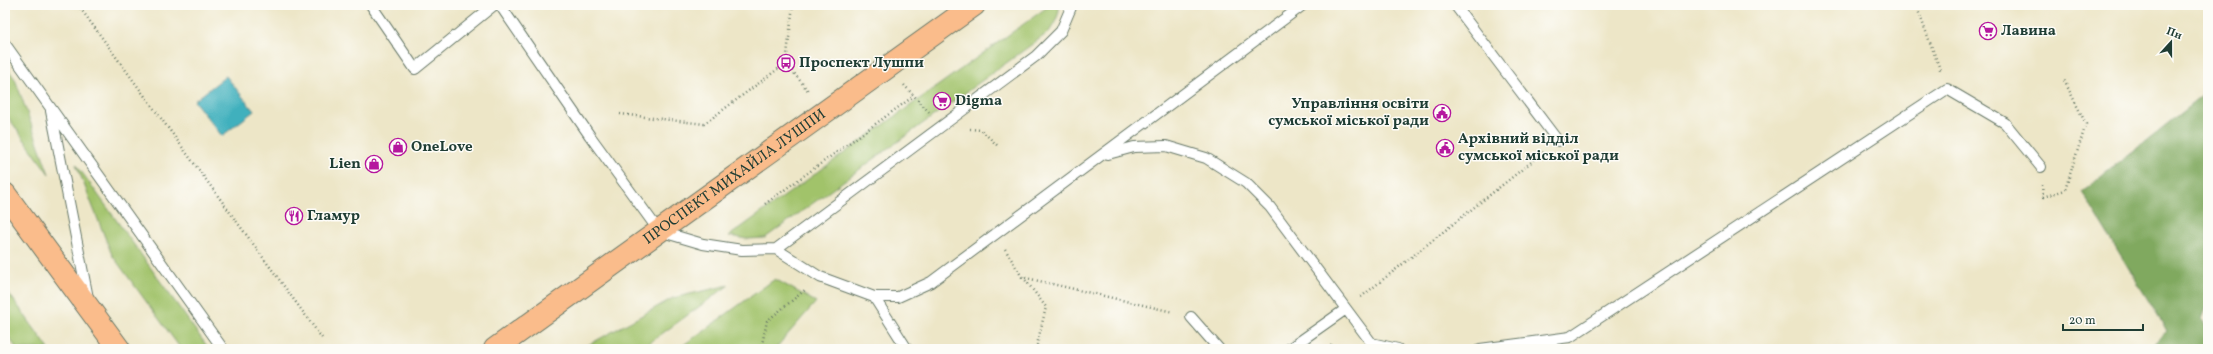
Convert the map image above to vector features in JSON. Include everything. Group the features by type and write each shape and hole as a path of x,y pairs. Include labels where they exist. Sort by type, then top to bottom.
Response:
{"main road":[{"name":"ПРОСПЕКТ МИХАЙЛА ЛУШПИ","path":"495,349 974,5"},
{"path":"5,194 119,349"}],"lane":[{"path":"371,5 415,69 494,5"},
{"path":"500,5 590,136 659,231 703,244 742,250 776,249 820,277 874,296 898,297 931,282 1303,5"},
{"path":"776,249 1036,56 1061,31 1072,5"},
{"path":"1455,5 1558,141"},
{"path":"5,44 223,349"},
{"path":"1480,349 1570,337 1947,89 2005,123 2041,166"},
{"path":"50,106 90,309"},
{"path":"1102,156 1134,147 1166,146 1206,158 1246,183 1270,207 1374,346 1398,349"},
{"path":"874,296 908,349"},
{"path":"1289,349 1346,309"},
{"path":"1191,316 1219,349"}],"path":[{"path":"78,5 322,338"},
{"path":"793,5 786,63 824,112"},
{"path":"1916,5 1947,89"},
{"path":"620,114 704,124 786,63"},
{"path":"888,67 942,126 981,130 999,147"},
{"path":"2041,166 2043,197 2066,190 2086,124 2063,78"},
{"path":"765,204 914,96"},
{"path":"1346,309 1558,141"},
{"path":"996,234 1022,277 1046,307 1036,349"},
{"path":"761,349 767,321 820,277"},
{"path":"1022,277 1191,316"}],"green space":[{"path":"1050,5 1059,5 1059,12 1049,32 765,238 747,239 729,236"},
{"path":"5,65 15,79 49,174 5,113"},
{"path":"2208,91 2208,303 2202,319 2208,332 2208,349 2148,349 2167,331 2082,192"},
{"path":"76,164 209,349 181,349 112,255"},
{"path":"775,279 816,302 775,349 678,349"},
{"path":"729,285 641,349 581,349 673,298"},
{"path":"5,288 49,349 17,349 5,332"}],"water":[{"path":"226,76 254,111 222,136 194,101"}],"place":[{"name":"Лавина","path":"1988,31"},
{"name":"Проспект Лушпи","path":"786,63"},
{"name":"Digma","path":"942,101"},
{"name":"Управління освіти сумської міської ради","path":"1442,113"},
{"name":"OneLove","path":"398,147"},
{"name":"Архівний відділ сумської міської ради","path":"1445,148"},
{"name":"Lien","path":"374,164"},
{"name":"Гламур","path":"294,216"}]}
